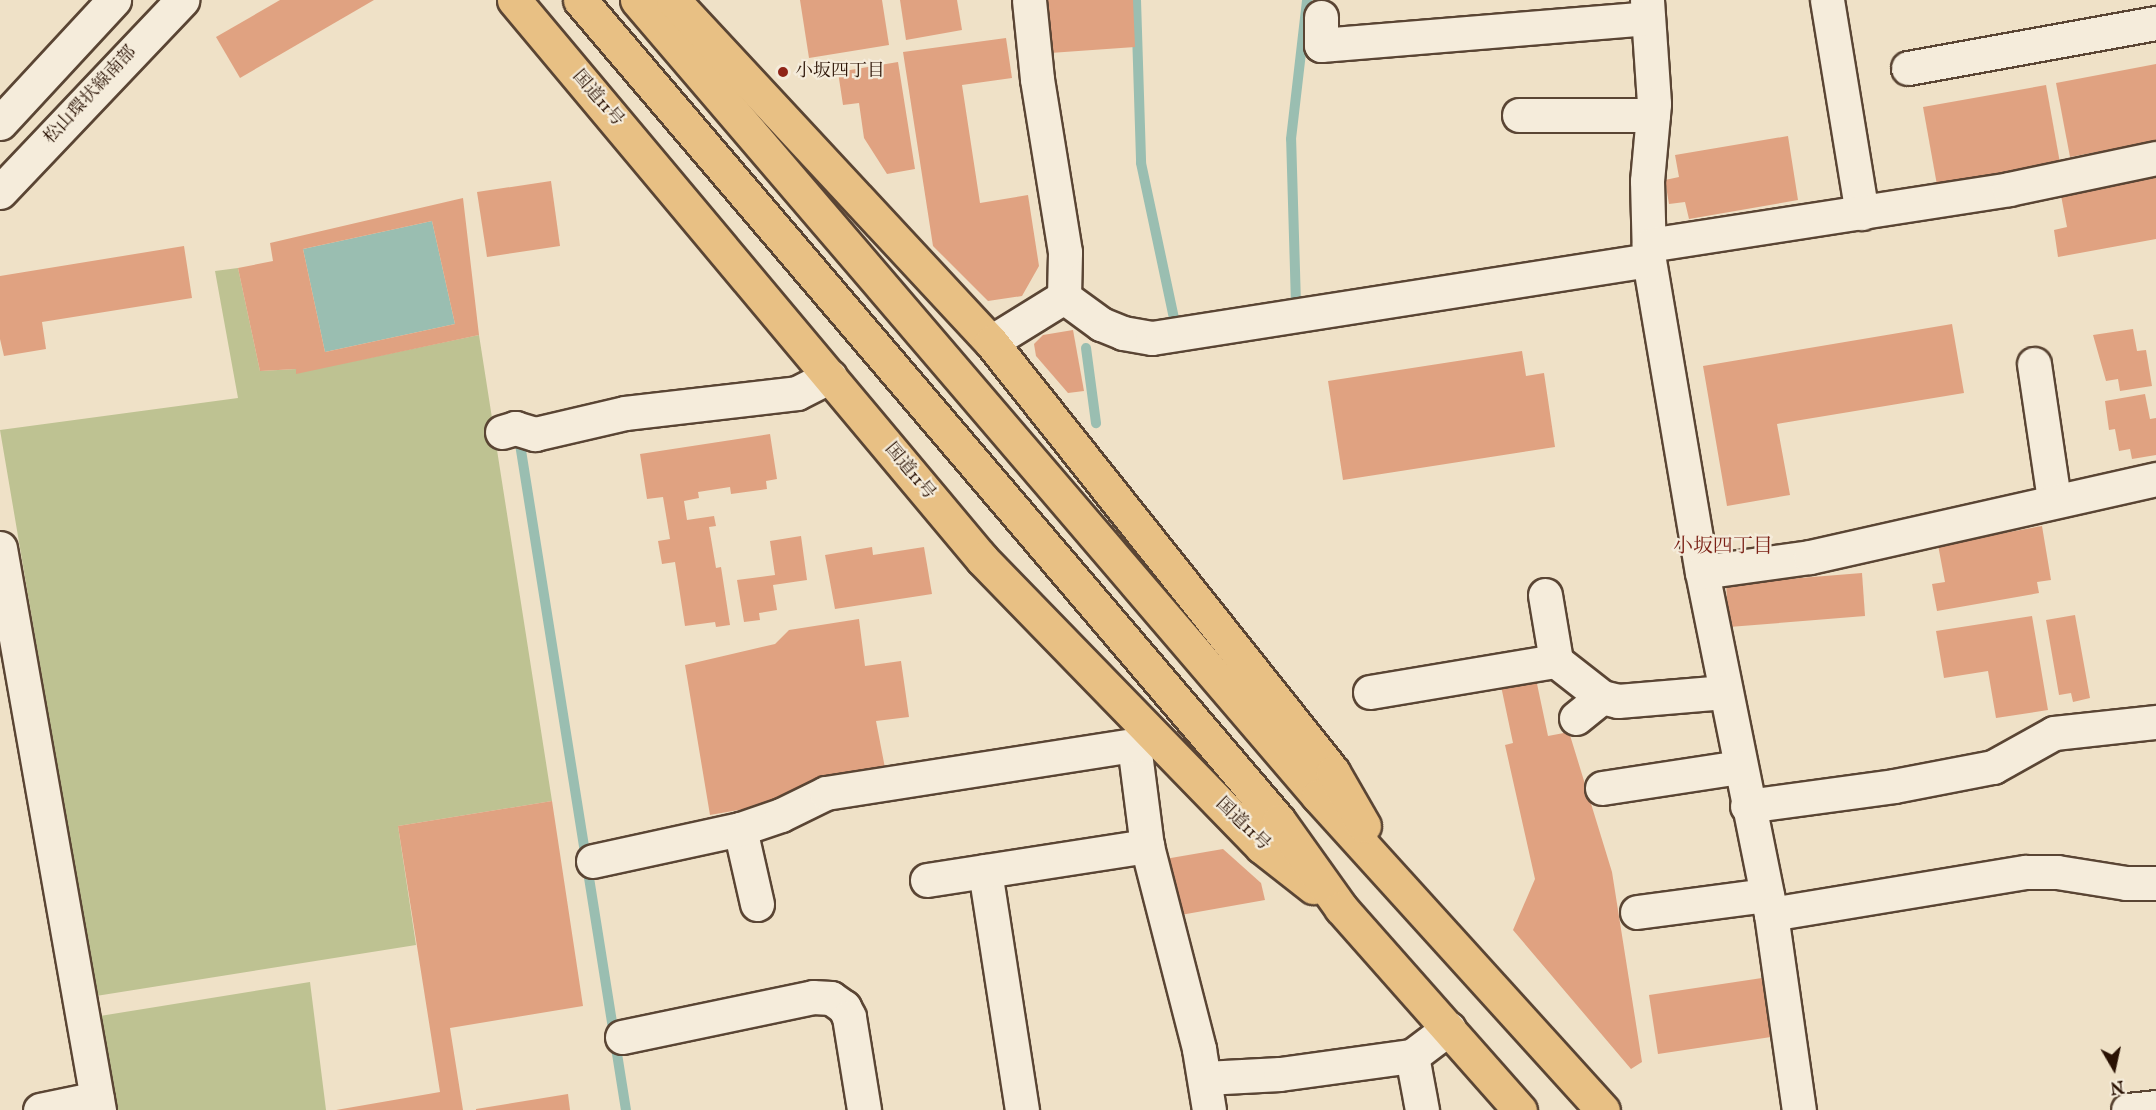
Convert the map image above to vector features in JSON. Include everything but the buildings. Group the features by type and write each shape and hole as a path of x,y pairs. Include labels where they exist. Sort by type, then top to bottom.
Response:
{"highway":[{"name":"国道11号","path":"514,0 982,559 1141,739 1262,847 1341,908"},
{"name":"国道11号","path":"580,0 1279,821 1341,908 1520,1110"},
{"path":"637,0 1318,796 1603,1110"},
{"path":"683,5 991,342 1333,772 1392,875"}],"street":[{"path":"0,123 114,0"},
{"name":"松山環状線南部","path":"0,192 183,0"},
{"path":"1029,0 1037,79 1065,252 1064,297"},
{"path":"1827,0 1862,213"},
{"path":"1321,17 1322,45 1647,9 1653,116 1647,181 1649,252 1702,572 1739,767 1769,904 1799,1110"},
{"path":"1908,68 2156,23"},
{"path":"1519,115 1653,116"},
{"path":"1064,297 1101,324 1123,333 1152,338 2009,189 2156,158"},
{"path":"991,342 1064,297"},
{"path":"2034,364 2054,500"},
{"path":"502,432 515,428 536,434 625,413 797,393 830,376"},
{"path":"1702,572 1810,557 2054,500 2156,479"},
{"path":"0,548 98,1104 40,1110"},
{"path":"1545,595 1556,661 1602,697 1638,702 1725,692"},
{"path":"1370,692 1556,661"},
{"path":"1576,718 1602,697"},
{"path":"1747,806 1894,786 1993,767 2054,733 2156,722"},
{"path":"594,861 740,829 781,815 826,793 1141,739 1147,846 1204,1078 1209,1110"},
{"path":"1602,788 1739,767"},
{"path":"740,829 757,904"},
{"path":"927,880 1147,846"},
{"path":"985,871 1022,1110"},
{"path":"1637,912 1769,904 2025,872 2057,872 2126,884 2156,883"},
{"path":"622,1037 813,996 831,998 844,1007 849,1017 864,1110"},
{"path":"1204,1078 1280,1074 1412,1056 1449,1028"},
{"path":"1412,1056 1422,1110"},
{"path":"2128,1110 2156,1107"}],"green space":[{"path":"238,268 260,371 296,369 296,373 479,335 552,801 398,826 416,945 96,996 0,430 238,398 215,271"},
{"path":"310,982 326,1110 112,1110 100,1016"}],"water":[{"path":"432,221 455,324 325,352 303,249"}],"waterway":[{"path":"1136,0 1141,163 1175,323 1184,321"},
{"path":"1288,305 1296,304 1291,139 1307,0"},
{"path":"1086,348 1096,423"},
{"path":"520,444 626,1110"}],"place":[{"name":"小坂四丁目","path":"783,72"}],"district":[{"name":"小坂四丁目","path":"1723,546"}]}
